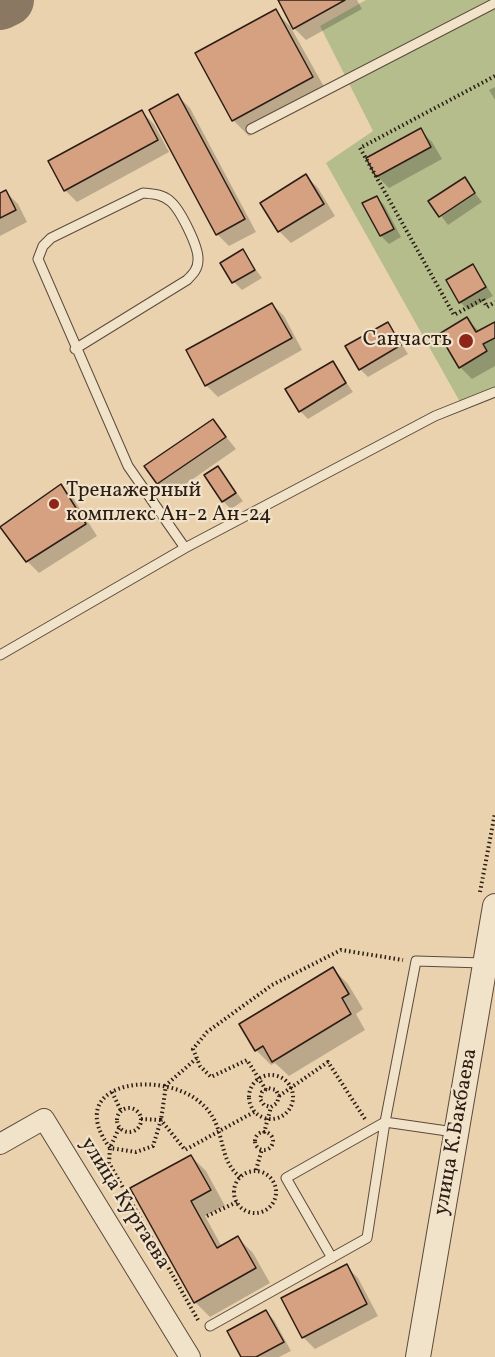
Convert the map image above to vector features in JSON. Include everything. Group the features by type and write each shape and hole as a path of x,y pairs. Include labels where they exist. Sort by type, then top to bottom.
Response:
{"street":[{"name":"улица К.Бакбаева","path":"418,1357 493,931 495,906"},
{"name":"улица Куртаева","path":"0,1144 44,1119 190,1357"}],"lane":[{"path":"251,129 495,3"},
{"path":"75,349 187,280 196,270 198,251 179,212 170,201 158,194 143,193 51,238 43,246 38,259 75,349 128,466 185,548"},
{"path":"0,655 185,548 435,416 495,392"},
{"path":"210,1326 367,1238 385,1122 416,961 486,963"},
{"path":"332,1258 286,1178 385,1122 457,1132"}],"path":[{"path":"495,76 360,148 454,315 483,299 487,307 495,302"},
{"path":"266,1090 247,1060 212,1077 197,1058 194,1049 207,1032 272,986 341,950 416,961"},
{"path":"197,1058 166,1086 161,1120 153,1146 136,1152 110,1148 98,1132 94,1116 104,1097 137,1083 166,1086 195,1099 212,1115 221,1130 228,1167 240,1177"},
{"path":"264,1133 271,1107 277,1103 279,1096 328,1062 372,1130"},
{"path":"273,1074 283,1078 291,1088 293,1097 291,1107 284,1115 269,1119 254,1113 249,1103 248,1092 258,1079 273,1074"},
{"path":"266,1090 276,1090 279,1096"},
{"path":"266,1090 260,1099 264,1105 271,1107"},
{"path":"112,1092 121,1111"},
{"path":"126,1108 137,1110 141,1119 137,1131 125,1133 117,1126 117,1114 126,1108"},
{"path":"141,1119 161,1120 185,1150 254,1113"},
{"path":"119,1128 110,1148 108,1163 192,1314 202,1325 210,1326"},
{"path":"259,1133 264,1133 273,1138 272,1146 257,1148 255,1140 259,1133"},
{"path":"256,1170 262,1149"},
{"path":"256,1170 268,1175 276,1187 275,1200 266,1210 253,1214 241,1209 234,1198 234,1184 240,1177 256,1170"},
{"path":"207,1216 237,1202"}],"green space":[{"path":"366,0 495,0 495,322 476,332 467,317 439,334 459,368 487,352 483,344 495,338 495,387 460,402 326,163 373,131 320,26","holes":["464,177 475,193 439,217 428,201"]}],"building":[{"path":"278,0 345,0 293,29"},
{"path":"276,9 313,77 232,121 195,53"},
{"path":"178,94 245,219 216,235 149,110"},
{"path":"142,110 158,140 64,191 48,161"},
{"path":"421,128 431,147 376,177 366,158"},
{"path":"306,174 324,204 278,232 260,203"},
{"path":"465,177 475,193 439,217 428,201"},
{"path":"6,190 16,210 0,218 0,193"},
{"path":"377,196 394,229 380,236 362,203"},
{"path":"243,249 255,270 232,283 220,263"},
{"path":"473,264 486,287 459,303 446,280"},
{"path":"272,303 292,338 205,386 186,350"},
{"name":"Санчасть","path":"467,317 476,332 495,322 495,338 483,344 487,351 459,368 439,334"},
{"path":"388,322 401,345 359,370 345,346"},
{"path":"333,361 346,383 299,412 285,389"},
{"path":"213,419 226,437 157,484 144,466"},
{"path":"218,466 236,493 222,502 204,475"},
{"name":"Тренажерный комплекс Ан-2 Ан-24","path":"61,484 86,524 26,562 0,527"},
{"path":"333,967 349,994 342,998 351,1014 272,1062 263,1046 255,1051 239,1024"},
{"path":"191,1155 211,1190 191,1201 217,1248 238,1236 256,1268 194,1303 130,1188"},
{"path":"347,1264 367,1304 302,1338 281,1298"},
{"path":"266,1310 284,1342 256,1357 241,1357 227,1331"}],"taxiway":[{"path":"0,4 8,0"}],"place":[{"name":"Санчасть","path":"466,341"},
{"name":"Тренажерный комплекс Ан-2 Ан-24","path":"54,504"}]}
